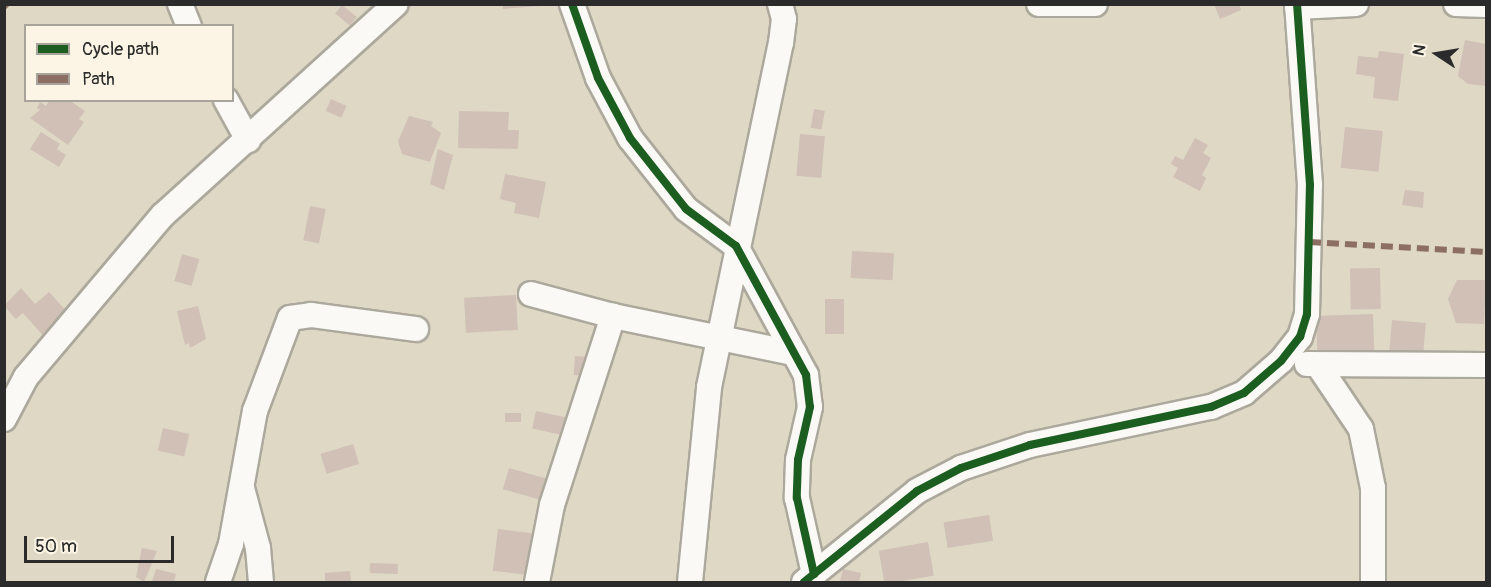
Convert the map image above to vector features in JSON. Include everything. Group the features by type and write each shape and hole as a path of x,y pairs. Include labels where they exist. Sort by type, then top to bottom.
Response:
{"street":[{"path":"180,4 188,24"},
{"path":"4,419 26,377 115,267 163,215 396,4"},
{"path":"572,4 598,78 630,138 659,181 686,209 736,246 806,375 810,407 798,460 797,498 821,575 871,524 917,491 961,468 1030,445 1211,407 1244,393 1281,361 1300,337 1307,314 1310,185 1297,6 1356,4"},
{"path":"690,582 710,387 736,246 781,43 784,19 780,4"},
{"path":"1039,4 1095,4"},
{"path":"1456,4 1486,5"},
{"path":"227,102 248,140"},
{"path":"531,294 613,316 794,353"},
{"path":"218,582 231,544 255,411 290,318 311,315 416,329"},
{"path":"537,582 552,505 613,316"},
{"path":"1281,361 1318,365 1486,365"},
{"path":"1318,365 1361,429 1373,488 1372,582"},
{"path":"241,484 258,548 261,582"}],"building":[{"path":"503,4 540,4 540,6 503,9"},
{"path":"1214,4 1239,4 1241,10 1220,19"},
{"path":"342,5 357,17 350,26 335,14"},
{"path":"1465,40 1486,44 1486,86 1468,84 1458,76"},
{"path":"1379,51 1404,54 1398,101 1373,98 1375,77 1356,74 1358,56 1378,58"},
{"path":"331,99 347,106 341,118 326,111"},
{"path":"40,102 46,106 49,102 72,102 85,111 79,119 84,122 68,145 30,118 40,110 37,108"},
{"path":"814,109 825,111 822,130 811,128"},
{"path":"459,111 509,112 508,130 519,130 518,149 458,148"},
{"path":"409,116 433,122 431,126 441,133 430,162 402,154 398,141"},
{"path":"1345,127 1383,131 1379,172 1341,168"},
{"path":"41,132 60,144 57,149 66,155 59,167 30,149"},
{"path":"800,134 825,136 821,178 796,176"},
{"path":"1195,138 1208,145 1203,153 1211,158 1202,175 1206,178 1200,191 1173,177 1178,168 1171,164 1175,156 1183,160"},
{"path":"438,149 453,155 444,190 430,184"},
{"path":"505,174 546,182 539,218 514,213 516,203 500,199"},
{"path":"1405,190 1424,192 1423,208 1402,205"},
{"path":"310,206 326,209 319,243 303,240"},
{"path":"852,251 894,253 893,280 851,278"},
{"path":"182,254 199,259 192,286 174,281"},
{"path":"1380,268 1381,309 1351,310 1350,269"},
{"path":"1457,280 1486,280 1484,324 1456,323 1448,299"},
{"path":"21,288 35,304 49,292 69,314 46,339 23,313 16,319 4,306"},
{"path":"516,295 518,330 466,333 464,298"},
{"path":"825,299 844,299 844,334 825,334"},
{"path":"198,306 206,339 190,348 189,343 185,345 177,311"},
{"path":"1373,314 1374,352 1317,354 1316,316"},
{"path":"1392,320 1426,323 1423,355 1389,352"},
{"path":"575,356 591,357 590,376 574,375"},
{"path":"536,411 569,418 566,436 532,429"},
{"path":"505,413 521,413 521,422 505,422"},
{"path":"163,428 189,434 184,456 158,450"},
{"path":"353,444 359,464 327,474 320,454"},
{"path":"509,468 550,480 544,501 503,489"},
{"path":"989,515 993,541 948,548 944,522"},
{"path":"498,529 533,533 528,575 493,571"},
{"path":"928,542 934,575 884,582 879,551"},
{"path":"142,548 157,551 144,582 136,577"},
{"path":"370,563 398,564 398,574 370,573"},
{"path":"156,569 176,574 174,582 152,582"},
{"path":"843,569 861,573 859,582 840,582"},
{"path":"350,571 351,582 325,582 325,573"}],"marked path":[{"path":"4,7 7,4"},
{"path":"1309,242 1486,252"}],"cycle path":[{"path":"572,4 598,78 630,138 686,209 736,246 806,375 810,407 798,460 797,498 814,574"},
{"path":"804,582 917,491 961,468 1030,445 1211,407 1244,393 1281,361 1300,337 1307,314 1310,185 1297,4"}]}
